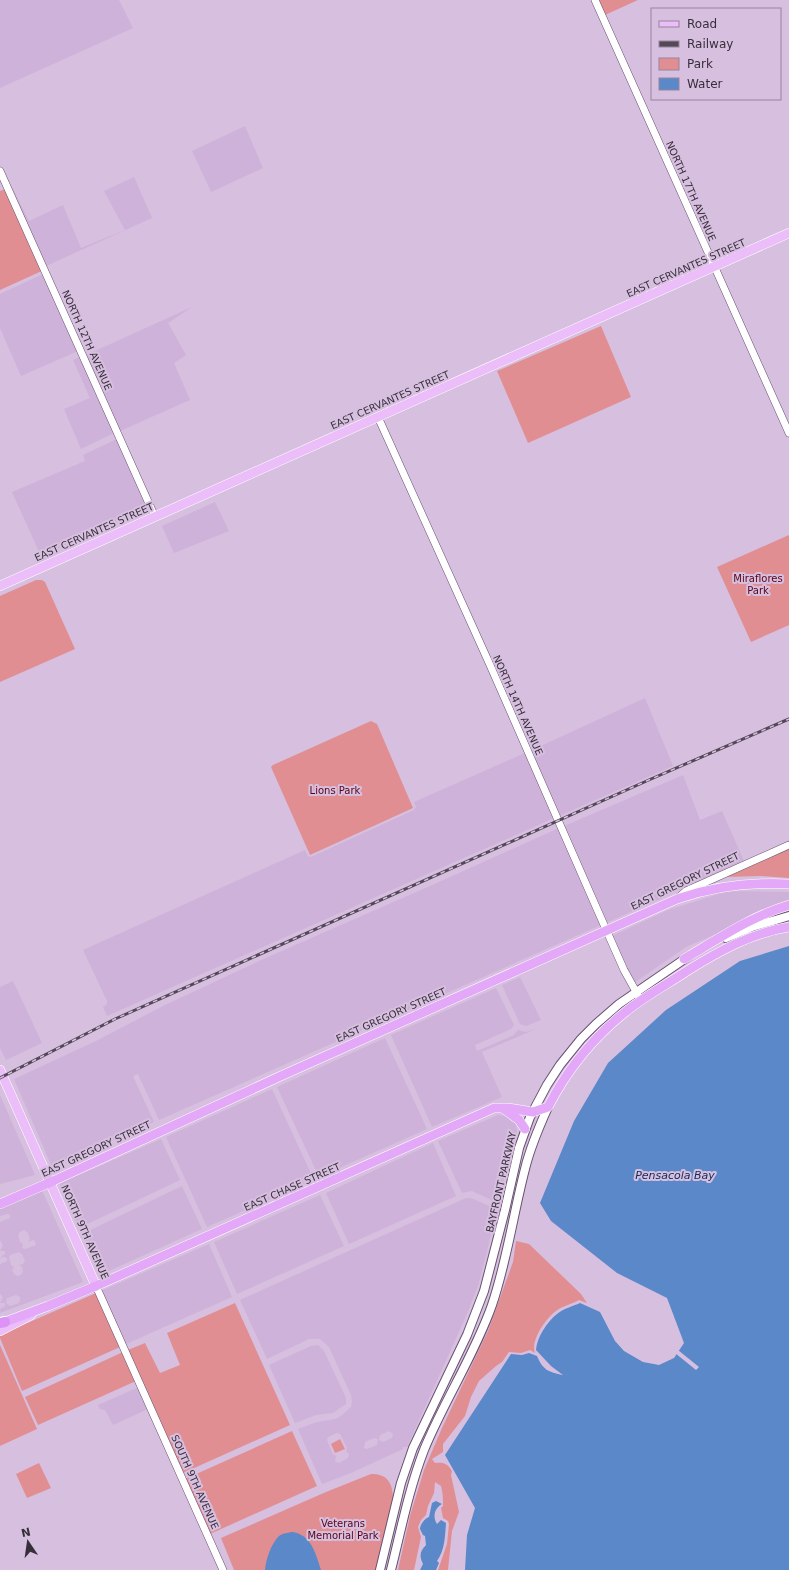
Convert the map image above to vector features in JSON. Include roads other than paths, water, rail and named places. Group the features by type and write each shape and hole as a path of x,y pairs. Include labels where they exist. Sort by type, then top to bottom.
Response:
{"highway":[{"path":"677,899 702,892 741,885 789,884"},
{"name":"EAST GREGORY STREET","path":"0,1204 677,899"},
{"path":"684,959 743,925 765,914 789,905"},
{"path":"747,939 772,926 789,921"},
{"path":"747,939 777,929 789,927"},
{"name":"BAYFRONT PARKWAY","path":"548,1107 564,1079 588,1049 614,1022 641,1001 687,971 724,948 747,939"},
{"path":"501,1107 519,1120 525,1129"},
{"name":"EAST CHASE STREET","path":"2,1323 96,1286 487,1111 501,1107 533,1112 548,1107"}],"main road":[{"name":"EAST CERVANTES STREET","path":"0,586 789,233"},
{"name":"BAYFRONT PARKWAY","path":"380,1570 408,1453 457,1358 476,1314 493,1261 519,1148 525,1129 547,1085 571,1051 607,1014 635,992 684,959 744,930 789,916"},
{"name":"NORTH 9TH AVENUE","path":"0,1070 96,1286"},
{"name":"BAYFRONT PARKWAY","path":"391,1570 414,1476 425,1449 474,1348 491,1306 505,1260 530,1150 548,1107"},
{"name":"EAST CHASE STREET","path":"0,1331 48,1306"},
{"path":"402,1523 406,1492 413,1467 408,1453"}],"street":[{"name":"NORTH 17TH AVENUE","path":"595,0 789,433"},
{"name":"NORTH 12TH AVENUE","path":"0,171 155,517"},
{"name":"NORTH 14TH AVENUE","path":"378,417 490,665 606,930 635,992 641,1001"},
{"name":"EAST GREGORY STREET","path":"677,899 686,891 789,845"},
{"name":"NORTH 9TH AVENUE","path":"96,1286 148,1402"},
{"name":"SOUTH 9TH AVENUE","path":"148,1402 223,1570"}],"water":[{"name":"Pensacola Bay","path":"789,946 789,1570 465,1570 467,1535 475,1508 445,1455 511,1354 522,1355 529,1353 537,1356 541,1364 547,1370 563,1375 551,1366 536,1350 538,1340 546,1325 553,1317 580,1303 600,1312 615,1341 624,1351 643,1362 659,1365 674,1358 684,1343 667,1298 617,1273 551,1221 540,1203 574,1121 608,1063 666,1010 740,961"},
{"path":"436,1501 442,1504 435,1512 435,1521 437,1524 441,1520 446,1523 443,1548 437,1561 439,1563 436,1570 420,1570 423,1564 421,1558 422,1549 426,1545 425,1536 423,1535 420,1527 424,1520 429,1517 432,1503"},
{"path":"292,1532 304,1537 312,1546 321,1570 265,1570 269,1552 276,1539 282,1534"}],"railway":[{"path":"0,1078 115,1019 651,779 789,719"}],"park label":[{"name":"Miraflores Park","path":"758,584"},
{"name":"Lions Park","path":"335,790"},
{"name":"Veterans Memorial Park","path":"343,1528"}]}
